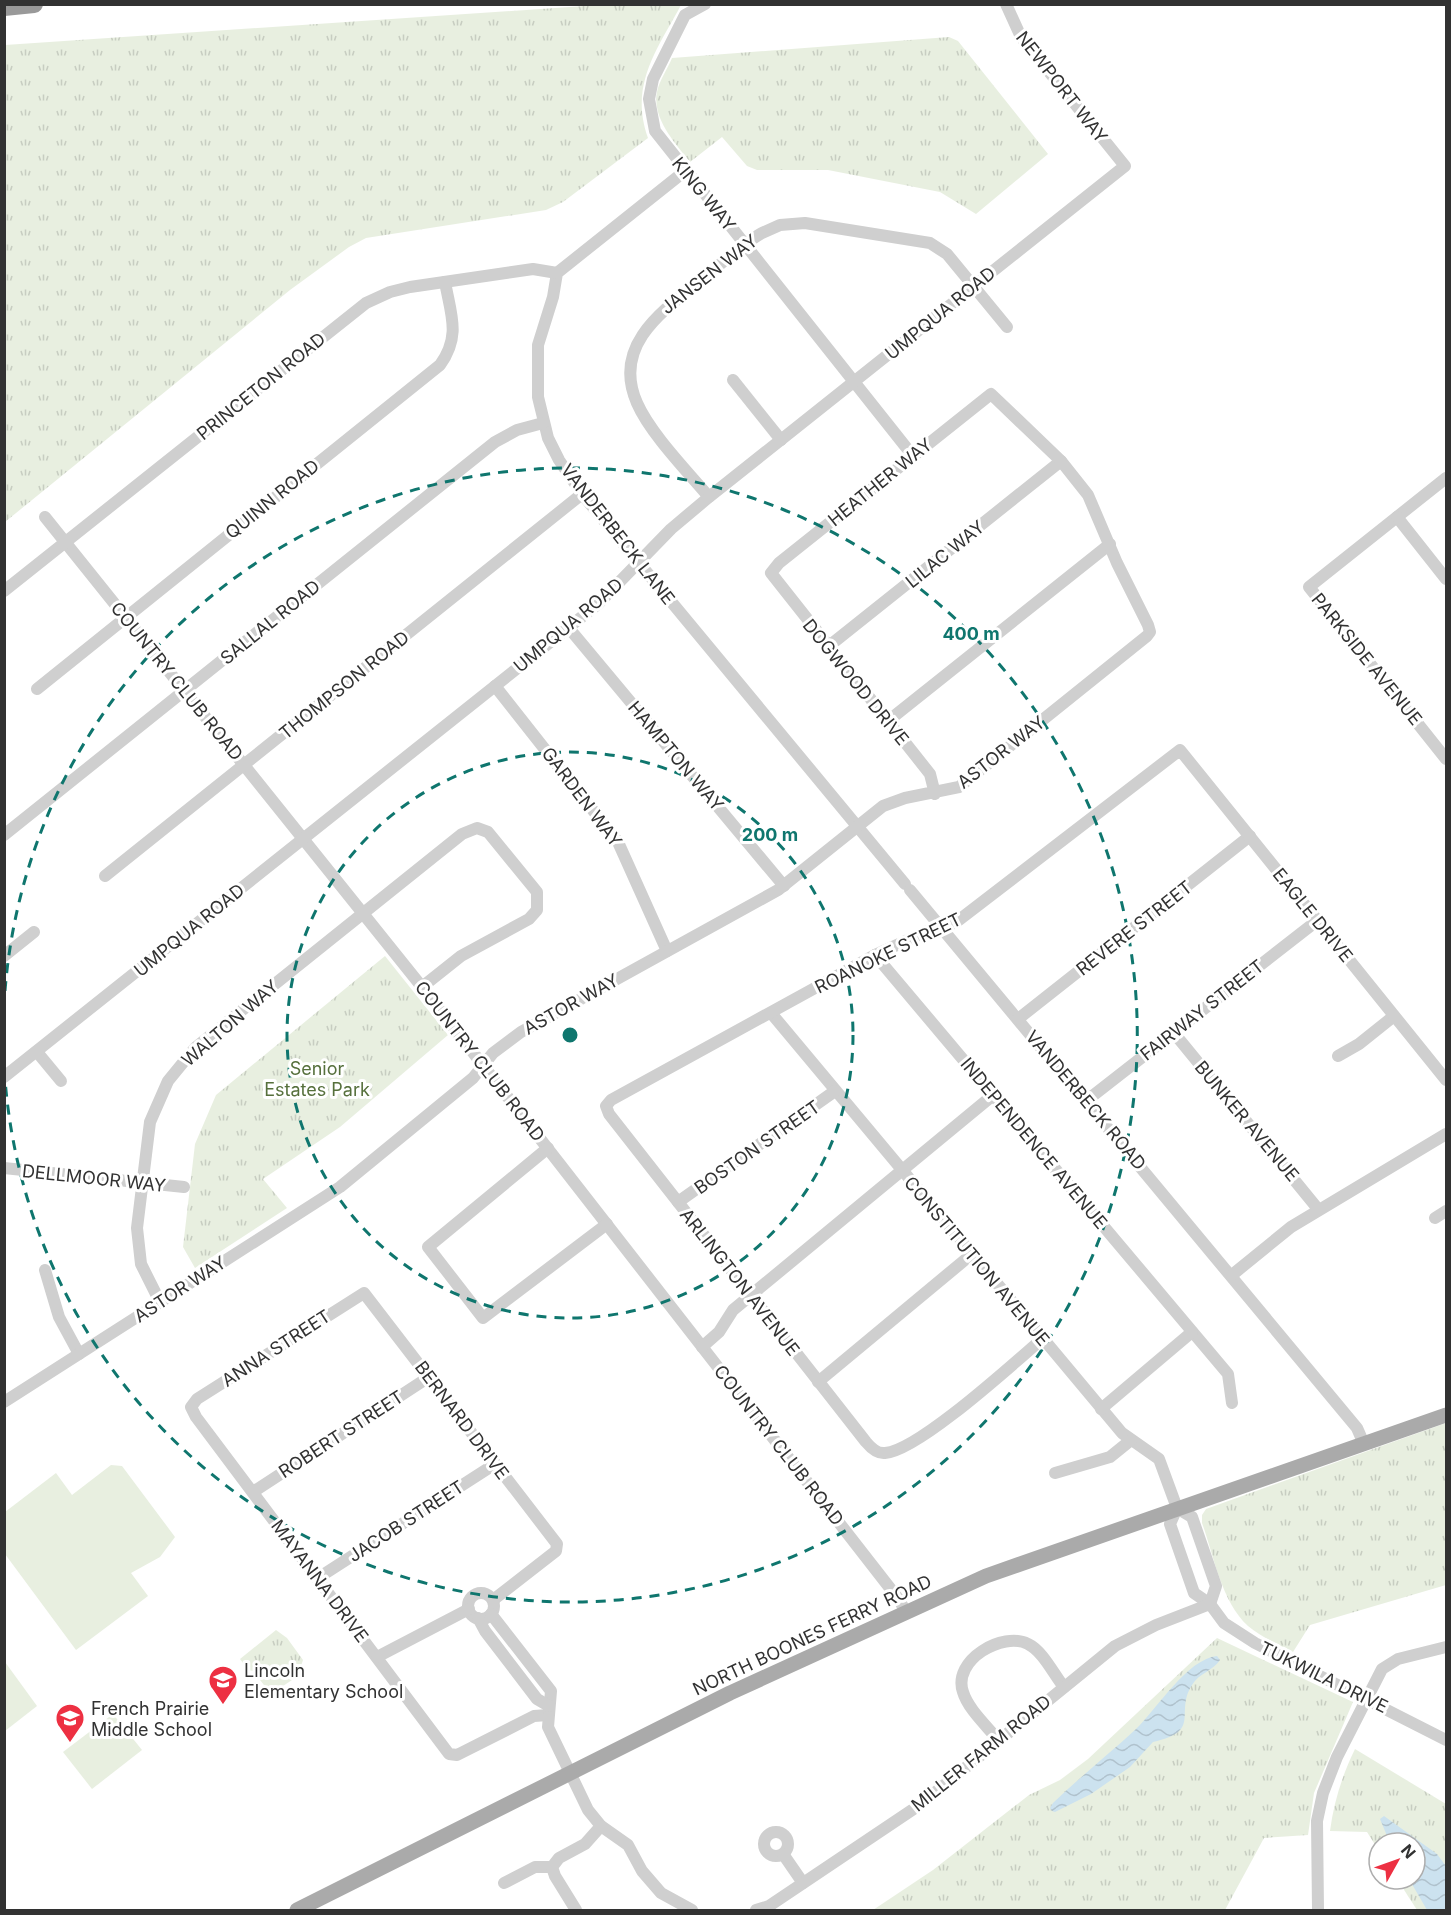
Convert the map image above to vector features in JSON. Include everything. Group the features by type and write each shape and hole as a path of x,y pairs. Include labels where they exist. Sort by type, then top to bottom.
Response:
{"highway":[{"path":"4,7 34,4"}],"main road":[{"name":"NORTH BOONES FERRY ROAD","path":"297,1911 730,1693 1013,1565 1446,1415"}],"street":[{"name":"KING WAY","path":"705,4 690,11 681,22 650,89 650,113 655,131 913,456"},
{"name":"NEWPORT WAY","path":"1006,4 1021,37 1125,166"},
{"name":"UMPQUA ROAD","path":"5,1076 568,627 611,592 671,529 709,497 1125,166"},
{"path":"557,273 685,171"},
{"name":"JANSEN WAY","path":"709,497 641,411 633,392 632,362 638,343 651,322 768,229 794,223 921,241 941,250 1006,327"},
{"name":"PRINCETON ROAD","path":"4,591 366,303 390,292 445,282 533,269 557,273"},
{"name":"VANDERBECK LANE","path":"557,273 537,358 538,397 543,423 559,460 582,494 638,563 908,887"},
{"name":"QUINN ROAD","path":"37,689 440,365 451,350 454,335 445,282"},
{"path":"734,380 781,440"},
{"name":"HEATHER WAY","path":"771,573 779,563 991,394 1061,461"},
{"name":"SALLAL ROAD","path":"4,835 495,442 517,430 543,423"},
{"path":"888,721 1110,544 1088,495 1061,461"},
{"name":"LILAC WAY","path":"829,646 1061,461"},
{"path":"1446,477 1397,517 1446,579"},
{"name":"THOMPSON ROAD","path":"105,876 582,494"},
{"name":"COUNTRY CLUB ROAD","path":"45,517 422,987 900,1601 906,1612"},
{"name":"PARKSIDE AVENUE","path":"1397,517 1309,587 1446,759"},
{"name":"ASTOR WAY","path":"4,1402 357,1175 473,1078 493,1053 521,1032 784,886 876,811 895,802 952,790 966,781 1150,632 1110,544"},
{"name":"DOGWOOD DRIVE","path":"771,573 930,774 935,794"},
{"name":"HAMPTON WAY","path":"568,627 784,886"},
{"name":"GARDEN WAY","path":"495,686 618,842 667,951"},
{"name":"EAGLE DRIVE","path":"1180,750 1446,1080"},
{"name":"ROANOKE STREET","path":"606,1106 611,1100 875,955 955,923 1180,750"},
{"name":"WALTON WAY","path":"160,1302 147,1279 138,1251 137,1228 141,1183 156,1105 180,1065 195,1047 467,831 477,828 484,829 494,838 537,892 537,910 529,919 461,956 422,987"},
{"name":"REVERE STREET","path":"1018,1019 1250,836"},
{"name":"VANDERBECK ROAD","path":"908,887 1261,1310 1359,1431 1364,1444"},
{"name":"FAIRWAY STREET","path":"1086,1101 1318,920"},
{"path":"4,956 34,932"},
{"name":"INDEPENDENCE AVENUE","path":"875,955 1228,1374 1232,1403"},
{"name":"CONSTITUTION AVENUE","path":"771,1013 1123,1435 1151,1451 1159,1459 1177,1508"},
{"path":"1338,1056 1394,1016"},
{"name":"BUNKER AVENUE","path":"1173,1033 1318,1209"},
{"path":"37,1052 61,1081"},
{"name":"BOSTON STREET","path":"678,1202 835,1091"},
{"path":"702,1347 719,1332 733,1310 750,1295 992,1096"},
{"name":"ARLINGTON AVENUE","path":"606,1106 609,1114 866,1442 881,1453 902,1447 939,1424 1042,1339"},
{"path":"1232,1275 1273,1240 1318,1209 1446,1134"},
{"path":"548,1148 428,1247 483,1317 607,1224"},
{"name":"DELLMOOR WAY","path":"4,1168 184,1187"},
{"path":"1435,1218 1446,1211"},
{"path":"819,1382 972,1254"},
{"path":"45,1270 59,1317 79,1354"},
{"name":"BERNARD DRIVE","path":"364,1293 558,1548 493,1600"},
{"name":"ANNA STREET","path":"191,1407 197,1399 364,1293"},
{"path":"1101,1408 1192,1332"},
{"name":"ROBERT STREET","path":"252,1492 429,1377"},
{"name":"MAYANNA DRIVE","path":"191,1407 196,1418 451,1756 548,1711"},
{"path":"1055,1473 1110,1456 1131,1440"},
{"name":"JACOB STREET","path":"318,1578 495,1464"},
{"path":"1177,1508 1192,1517 1216,1586 1210,1604"},
{"name":"TUKWILA DRIVE","path":"1177,1508 1170,1524 1194,1593 1210,1604 1224,1623 1243,1636 1446,1740"},
{"path":"469,1609 469,1601 478,1593 489,1595 493,1600 485,1616"},
{"name":"MILLER FARM ROAD","path":"756,1911 768,1906 921,1804 1124,1641 1210,1604"},
{"path":"377,1657 469,1609"},
{"path":"469,1609 485,1616 537,1699 548,1711 549,1731 588,1810 601,1826 628,1845 642,1871 661,1893 692,1911"},
{"path":"999,1741 962,1690 963,1670 970,1659 1006,1641 1019,1641 1034,1648 1064,1687"},
{"path":"1318,1911 1315,1843 1320,1803 1337,1757 1379,1672 1394,1661 1446,1647"},
{"path":"552,1867 559,1858 585,1844 601,1826"},
{"path":"783,1854 803,1883"},
{"path":"504,1883 535,1867 552,1867"},
{"path":"552,1867 576,1911"}],"green space":[{"path":"599,5 681,5 655,53 644,84 643,119 648,138 563,202 546,210 366,238 349,247 290,290 5,522 5,45"},
{"path":"949,37 958,41 1048,154 976,214 940,192 828,170 757,170 747,166 722,137 690,162 666,130 658,112 656,102 658,88 672,58"},
{"name":"Senior Estates Park","path":"385,956 448,1035 340,1127 263,1179 287,1208 195,1268 183,1247 195,1144 216,1095"},
{"path":"1446,1423 1446,1585 1310,1625 1293,1652 1248,1626 1231,1604 1219,1578 1202,1523 1202,1515 1206,1509"},
{"path":"111,1465 122,1466 175,1537 160,1557 131,1573 148,1596 76,1650 5,1554 5,1512 56,1473 72,1495"},
{"path":"276,1630 287,1638 303,1660 301,1666 305,1676 295,1678 271,1694 240,1659"},
{"path":"1217,1638 1353,1702 1314,1793 1308,1835 1264,1838 1225,1910 873,1910 933,1870 1029,1795 1060,1780 1088,1759"},
{"path":"5,1662 37,1706 5,1731"},
{"path":"113,1714 142,1750 92,1789 63,1752"},
{"path":"1355,1749 1446,1804 1446,1910 1417,1910 1405,1891 1427,1891 1427,1831 1330,1831 1346,1769"}],"water":[{"path":"1217,1656 1220,1660 1217,1664 1192,1685 1185,1704 1183,1727 1178,1732 1168,1738 1153,1742 1130,1767 1091,1794 1055,1812 1052,1811 1050,1808 1053,1803 1136,1729 1184,1675 1206,1659"},
{"path":"1384,1816 1405,1831 1385,1831 1380,1819"},
{"path":"1427,1847 1437,1854 1446,1866 1446,1910 1427,1910 1416,1891 1427,1891"}],"place":[{"name":"Lincoln Elementary School","path":"223,1706"},
{"name":"French Prairie Middle School","path":"70,1744"}]}
